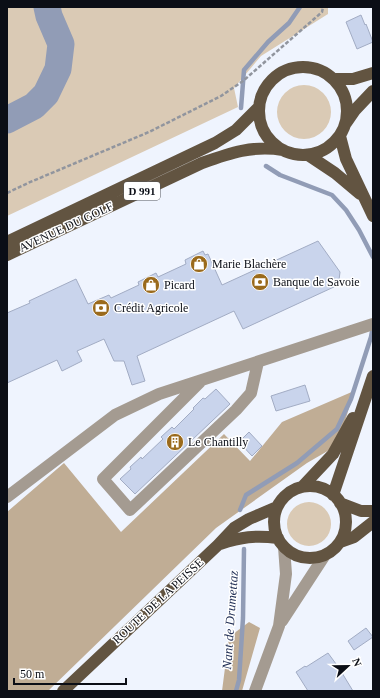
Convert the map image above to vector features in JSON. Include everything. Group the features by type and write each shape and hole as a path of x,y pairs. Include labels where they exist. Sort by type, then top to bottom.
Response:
{"main road":[{"path":"345,124 347,112 346,100 341,88 333,79 321,71 308,67 294,68 281,73 270,82 263,94 259,107 260,120 264,133 272,143 295,155 308,155 320,152 331,145 340,136 345,124 355,110 373,91"},
{"path":"333,79 353,79 373,73"},
{"name":"AVENUE DU GOLF","path":"7,242 215,143 236,130 259,107"},
{"path":"340,136 346,159 373,216"},
{"name":"AVENUE DU GOLF","path":"7,255 202,163 234,152 251,149 269,148 283,150"},
{"path":"308,155 335,173 364,198"},
{"path":"373,376 336,499 344,512 346,522 340,542 325,555 314,558 303,558 293,554 281,543 274,528 274,517 277,507 283,498 292,491 302,487 313,486 323,489 336,499 361,510 373,511"},
{"path":"302,487 333,454 367,392"},
{"name":"ROUTE DE LA PEISSE","path":"63,691 218,545 234,528 249,519 277,507"},
{"path":"340,542 354,537 373,522"},
{"path":"218,545 236,538 250,536 281,543"}],"street":[{"path":"7,497 115,415 159,394 369,325"},
{"path":"202,380 103,479 130,510 236,410 251,393 258,362"},
{"path":"255,691 279,626 286,574 281,543"},
{"path":"279,626 325,555"}],"path":[{"path":"7,193 28,182 149,132 221,96 243,81 322,12 323,7"}],"shaded area":[{"path":"7,7 328,7 328,14 261,56 234,88 238,107 7,216"},
{"path":"304,85 314,87 323,93 329,102 331,112 329,122 323,131 314,137 304,139 294,137 285,131 279,122 277,112 279,102 285,93 294,87"},
{"path":"354,391 338,445 307,463 216,528 48,691 7,691 7,512 64,463 121,532 224,434 250,461 282,422"},
{"path":"309,502 321,506 327,512 331,524 327,536 321,542 309,546 297,542 291,536 287,524 291,512 297,506"},
{"path":"249,622 260,628 242,691 222,691 229,637"}],"building":[{"path":"361,15 373,42 357,49 346,22"},
{"path":"318,241 340,272 339,280 336,286 243,329 234,311 137,356 145,381 132,385 124,361 114,361 104,339 77,351 82,361 62,371 57,360 7,383 7,313 76,279 88,304 109,295 111,298 139,285 138,282 156,273 158,277 186,264 185,260 203,251 205,255 208,254 222,285"},
{"path":"305,385 310,401 276,411 271,396"},
{"name":"Le Chantilly","path":"216,389 230,404 135,494 120,479 131,469 130,467 141,457 142,459 163,439 161,437 172,427 174,429 203,398 205,399"},
{"path":"249,432 262,446 252,456 239,442"},
{"path":"366,628 373,637 354,650 348,641"},
{"path":"328,653 353,691 308,691 296,672"}],"waterway":[{"path":"7,120 34,106 46,94 58,69 61,44 49,16 47,7"},
{"name":"Nant de Drumettaz","path":"241,108 244,70 268,42 289,23 300,7"},
{"name":"Nant de Drumettaz","path":"266,166 280,175 332,195 346,210 359,230 373,257"},
{"name":"Nant de Drumettaz","path":"240,510 246,495 297,463 337,429 351,399 371,337 373,326"},
{"name":"Nant de Drumettaz","path":"236,691 239,680 243,618 244,549"}],"place":[{"name":"Marie Blachère","path":"199,264"},
{"name":"Banque de Savoie","path":"260,282"},
{"name":"Picard","path":"151,285"},
{"name":"Crédit Agricole","path":"101,308"},
{"name":"Le Chantilly","path":"175,442"}]}
